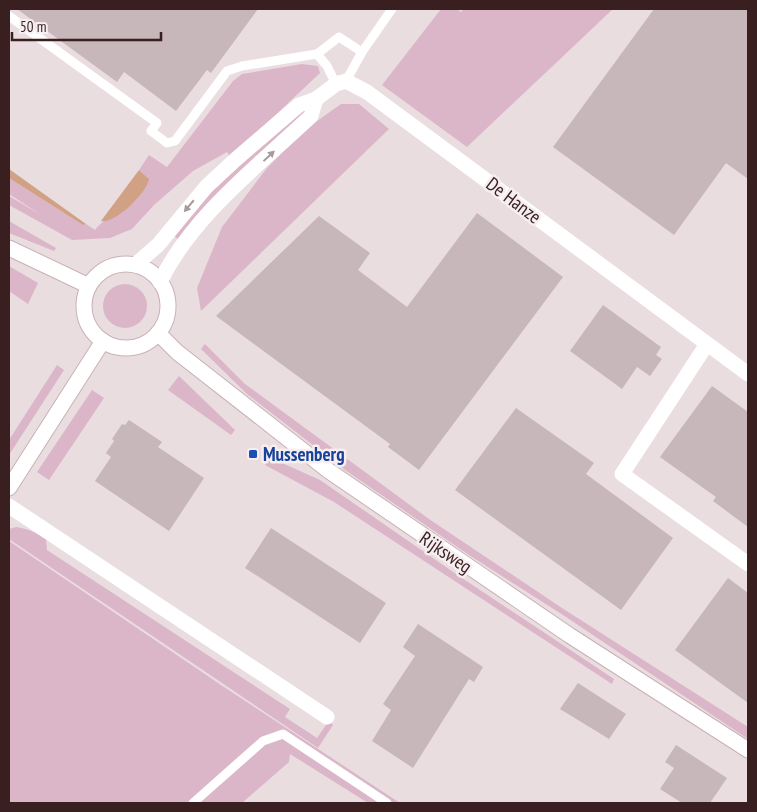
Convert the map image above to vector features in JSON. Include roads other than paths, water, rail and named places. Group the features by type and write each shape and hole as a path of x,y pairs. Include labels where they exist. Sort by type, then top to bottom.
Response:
{"street":[{"path":"135,265 158,245 206,187 229,165 299,105 316,100 341,83"},
{"name":"De Hanze","path":"341,83 367,92 748,374"},
{"path":"160,282 172,256 214,207 311,116 316,100"},
{"path":"9,248 89,286"},
{"path":"124,264 135,265 149,272 160,282 165,292 167,306 165,321 158,333 148,342 133,348 116,347 103,341 89,326 84,314 84,301 89,286 105,269 124,264"},
{"name":"Rijksweg","path":"158,333 177,352 329,471 569,635 748,750"},
{"path":"9,488 103,341"},
{"path":"707,344 622,474 748,564"},
{"path":"9,506 327,717"}],"lane":[{"path":"317,54 341,83 392,9"},
{"path":"9,16 157,124 151,131 170,143 175,141 228,71 242,66 317,54 339,37 362,52"},
{"path":"193,803 263,741 283,734 387,803"}],"place":[{"name":"Mussenberg","path":"253,454"}]}
